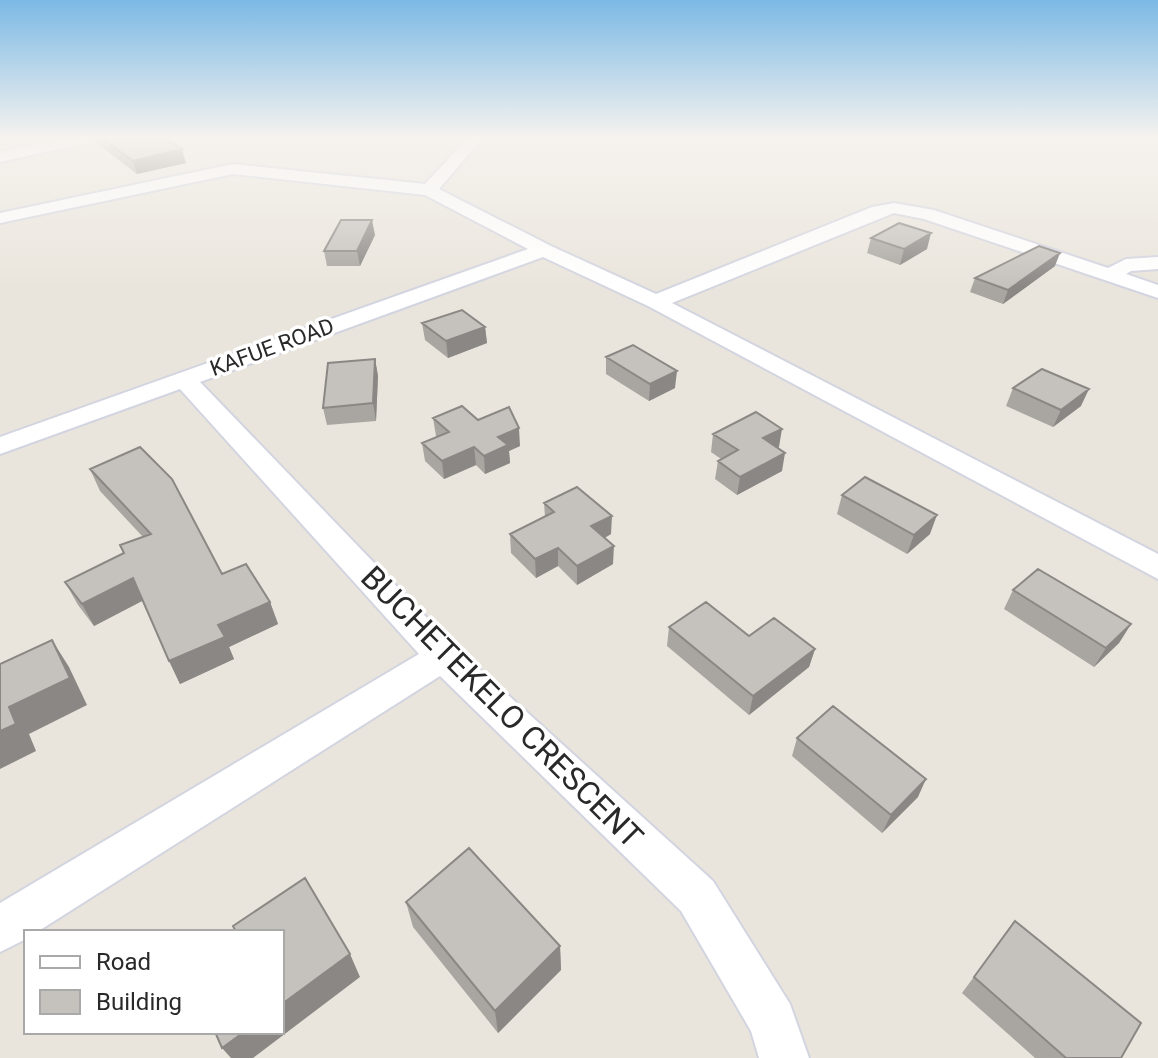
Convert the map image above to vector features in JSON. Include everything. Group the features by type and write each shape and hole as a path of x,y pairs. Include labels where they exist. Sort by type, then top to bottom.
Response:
{"street":[{"path":"0,218 135,188"},
{"path":"414,188 429,190 544,250 655,302 1158,568"},
{"path":"655,302 878,211 894,208 928,214 1158,292"},
{"name":"KAFUE ROAD","path":"0,446 544,250"},
{"path":"1110,276 1126,265 1158,263"},
{"name":"BUCHETEKELO CRESCENT","path":"184,379 443,657 697,896 773,1021 784,1058"},
{"path":"0,929 443,657"}],"building":[{"path":"341,220 372,220 357,251 324,251"},
{"path":"899,223 931,233 904,249 871,238"},
{"path":"1039,246 1060,253 1008,290 975,278"},
{"path":"462,310 485,327 446,341 422,323"},
{"path":"633,345 677,371 650,384 606,357"},
{"path":"375,359 373,403 323,408 328,363"},
{"path":"1042,369 1089,389 1061,410 1013,388"},
{"path":"462,406 478,420 509,407 519,428 498,437 508,445 484,456 474,447 442,461 422,443 449,432 433,418"},
{"path":"756,412 782,429 763,438 785,453 740,477 718,461 738,450 713,434"},
{"path":"140,447 172,479 222,574 246,564 270,602 218,625 225,637 169,661 133,578 82,604 65,582 124,553 120,545 151,534 90,469"},
{"path":"865,477 937,515 914,535 842,495"},
{"path":"577,487 612,516 591,526 614,546 577,566 558,548 535,559 510,534 554,512 544,503"},
{"path":"1038,569 1131,624 1106,648 1013,590"},
{"path":"706,602 749,636 774,618 815,649 753,696 669,627"},
{"path":"52,640 70,678 9,707 16,724 0,731 0,664"},
{"path":"833,706 926,779 891,815 797,738"},
{"path":"469,848 560,946 495,1011 406,902"},
{"path":"305,878 350,954 284,1003 284,930 235,930 233,926"},
{"path":"1015,921 1141,1023 1121,1058 1066,1058 974,977"},
{"path":"216,1034 241,1034 222,1048"}]}
